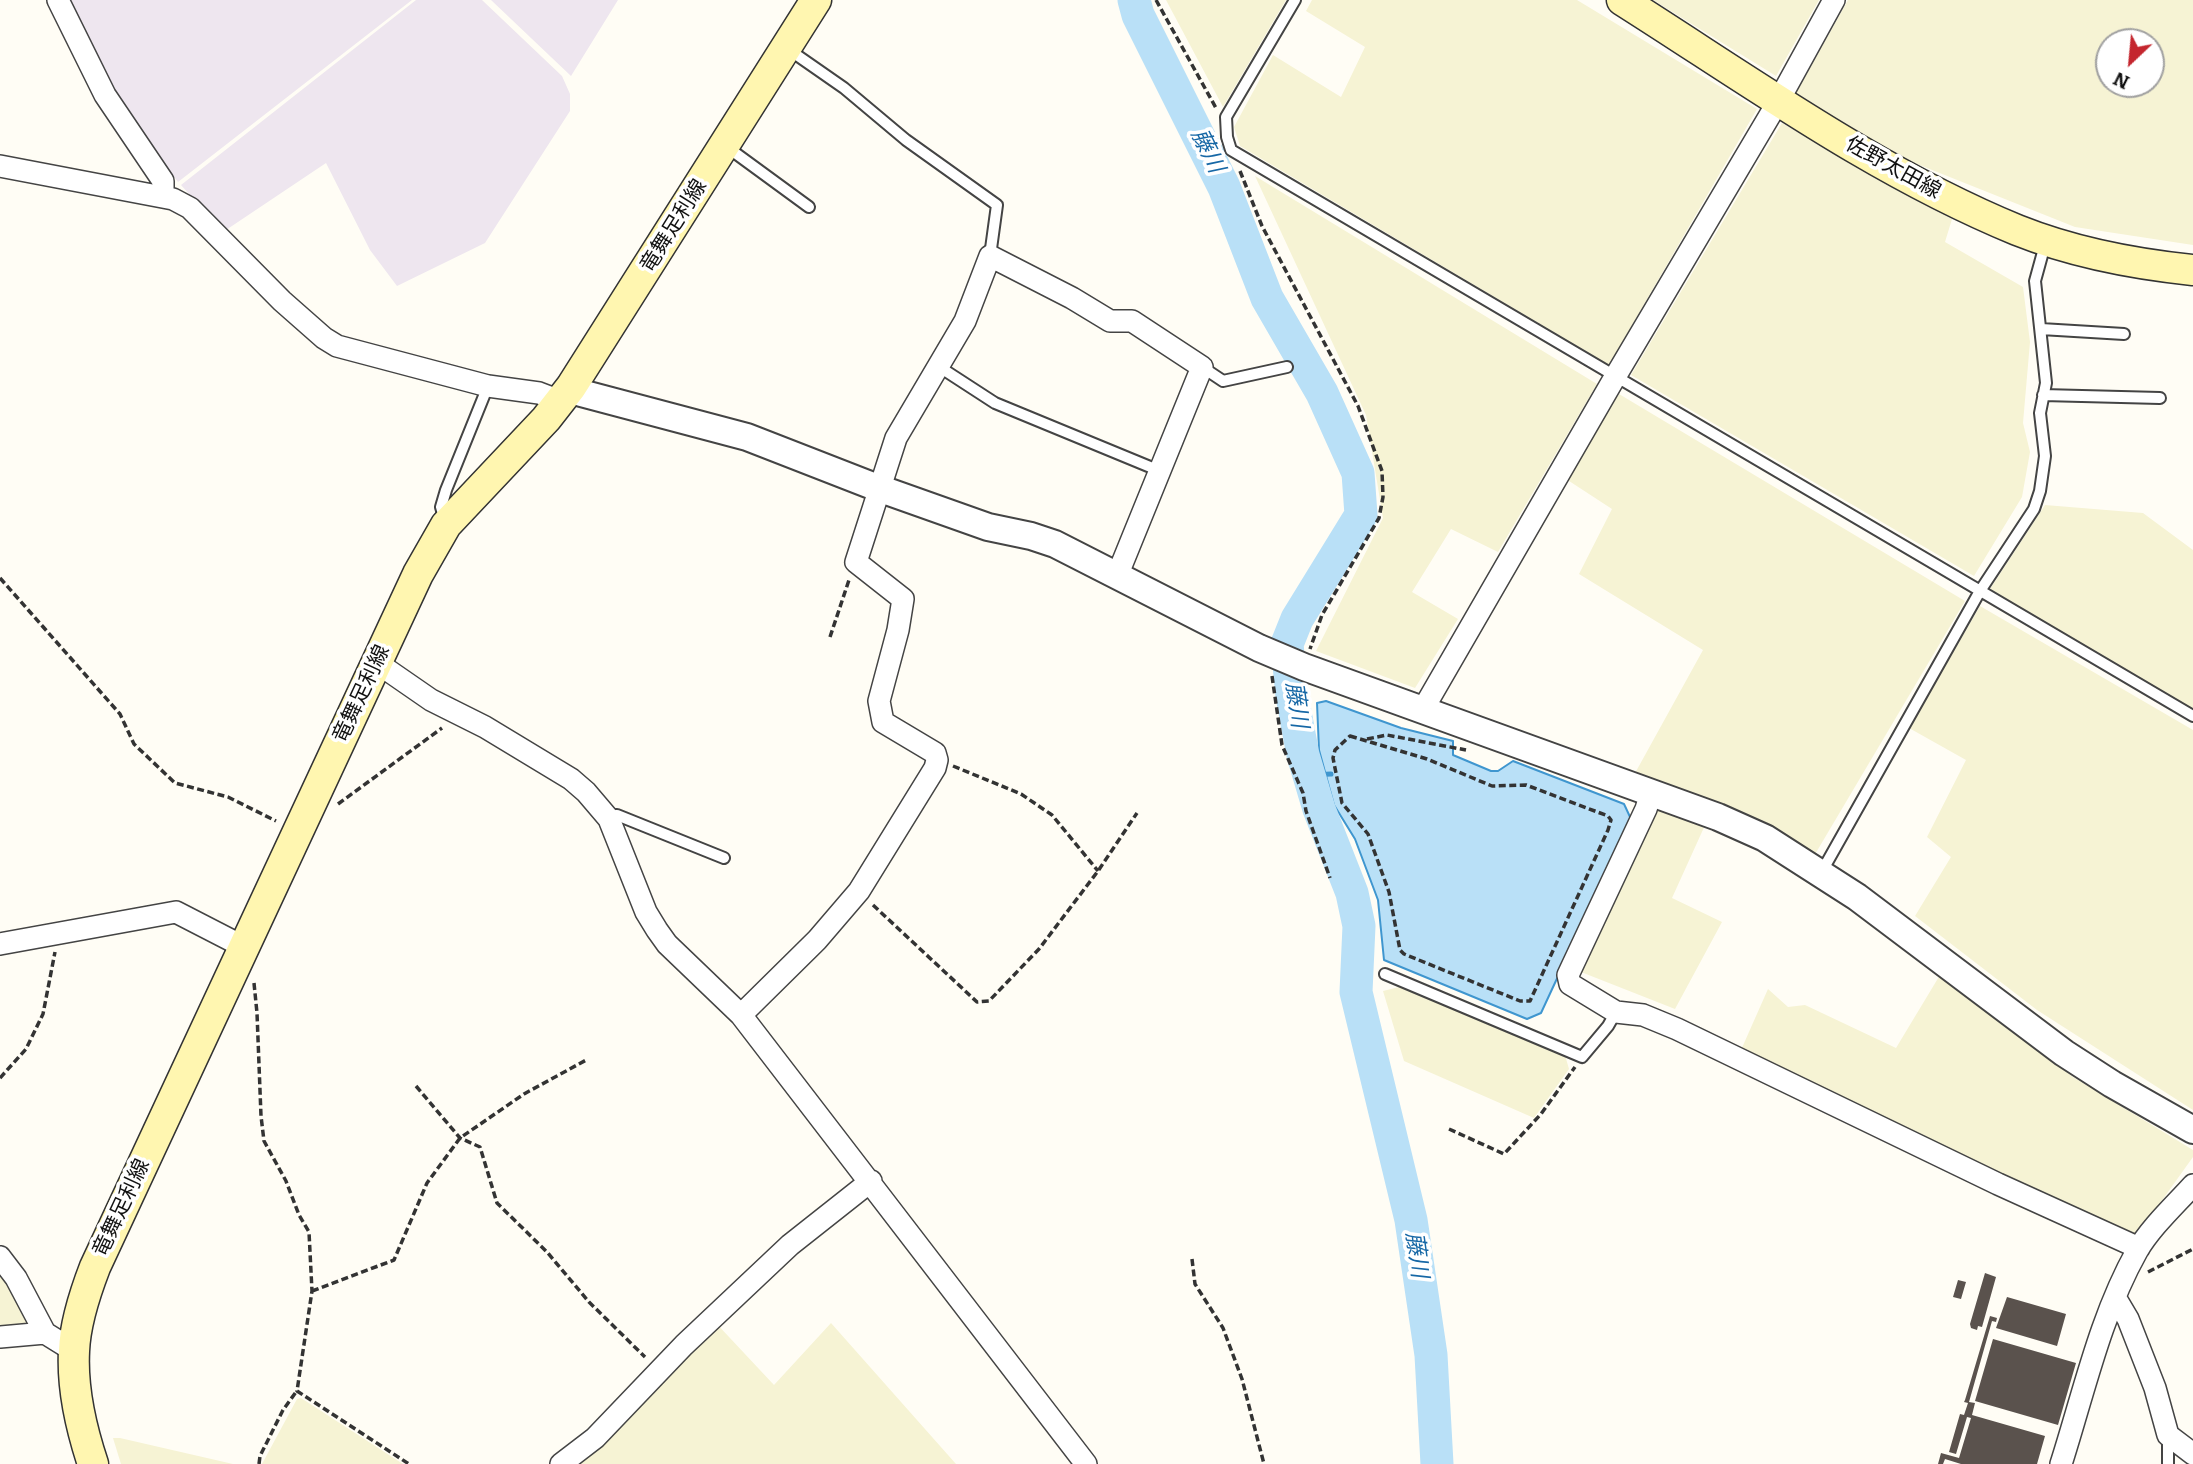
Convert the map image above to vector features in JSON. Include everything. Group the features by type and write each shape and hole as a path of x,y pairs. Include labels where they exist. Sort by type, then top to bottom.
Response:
{"main road":[{"name":"竜舞足利線","path":"93,1464 81,1426 74,1351 79,1317 95,1267 418,574 446,526 546,419 565,394 816,0"},
{"name":"佐野太田線","path":"1622,0 1876,161 1923,186 2019,230 2046,239 2106,256 2193,270"}],"street":[{"path":"58,0 105,95 163,181 163,196"},
{"path":"1422,712 1779,100 1834,0"},
{"path":"0,166 163,196 190,208 282,301 330,342 351,351 488,386 539,393 581,393 747,437 988,527 1055,544 1301,666 1718,817 1765,838 1821,873 1857,897 2064,1053 2193,1130"},
{"path":"741,1015 817,940 859,891 935,768 937,760 934,753 883,722 879,702 898,630 903,599 856,562 896,438 965,321 990,256 1072,298 1110,321 1132,321 1202,368 1117,576"},
{"path":"376,662 452,712 485,727 571,779 586,792 606,816 646,912 667,944 741,1015 1086,1464"},
{"path":"1651,793 1646,810 1568,975 1570,984 1616,1012 1643,1015 1677,1029 1998,1184 2139,1248"},
{"path":"0,944 177,912 244,947"},
{"path":"561,1464 594,1438 659,1371 790,1245 871,1181"},
{"path":"2061,1464 2096,1348 2117,1292 2139,1248 2193,1185"},
{"path":"0,1257 16,1278 45,1333 74,1351"},
{"path":"2117,1292 2155,1388 2168,1435 2193,1454"},
{"path":"0,1337 45,1333"}],"lane":[{"path":"1295,0 1226,117 1231,150 2193,716"},
{"path":"786,48 844,88 906,140 997,205 990,256"},
{"path":"724,145 808,207"},
{"path":"1821,873 1980,591 2034,509 2045,456 2040,412 2046,383 2035,281 2046,239"},
{"path":"2041,329 2124,334"},
{"path":"938,366 995,403 1160,471"},
{"path":"1202,368 1223,381 1287,367"},
{"path":"446,526 441,507 488,386"},
{"path":"2043,396 2160,398"},
{"path":"606,816 617,815 724,859"},
{"path":"1385,974 1582,1057 1616,1012"},
{"path":"2168,1435 2168,1464"}],"path":[{"path":"1156,0 1212,105 1226,117"},
{"path":"1231,150 1262,226 1358,406 1382,471 1384,485 1378,517 1322,615 1301,666"},
{"path":"830,637 856,562"},
{"path":"0,578 120,714 134,744 175,783 304,822 333,807 442,728 452,712"},
{"path":"1271,653 1282,745 1303,793 1306,811 1330,878"},
{"path":"1365,739 1427,759 1492,786 1526,785 1608,816 1611,820 1530,1001 1520,1001 1404,954 1400,950 1389,892 1368,834 1342,803 1333,758 1335,750 1350,736 1365,739 1387,735 1472,751"},
{"path":"937,760 1021,794 1052,815 1098,871"},
{"path":"859,891 977,1002 989,1000 1039,949 1138,813"},
{"path":"0,1078 26,1049 43,1014 59,933"},
{"path":"244,947 254,983 264,1141 309,1232 312,1292 297,1391 282,1410 260,1456 259,1464"},
{"path":"1449,1129 1504,1154 1541,1114 1582,1057"},
{"path":"312,1292 394,1260 427,1183 460,1138 524,1094 588,1059"},
{"path":"416,1086 460,1138 480,1147 497,1203 547,1252 589,1302 659,1371"},
{"path":"2117,1292 2193,1250"},
{"path":"1192,1259 1195,1284 1223,1328 1242,1379 1264,1464"},
{"path":"297,1391 410,1464"}],"shaded area":[{"path":"65,0 412,0 178,182 106,90"},
{"path":"416,0 482,0 562,76 570,94 570,111 485,243 397,286 370,250 326,163 223,232 181,185"},
{"path":"491,0 618,0 571,76"},
{"path":"1166,0 1286,0 1223,107"},
{"path":"1312,0 1577,0 1757,109 1609,365 1240,146 1234,127 1273,55 1341,97 1365,47 1306,11"},
{"path":"1653,0 1819,0 1776,76"},
{"path":"1848,0 2193,0 2193,245 2075,227 1887,152 1796,93"},
{"path":"1782,123 1952,219 1945,242 2023,287 2030,342 2023,423 2030,452 2022,497 1974,576 1631,375"},
{"path":"1255,176 1597,384 1498,552 1451,529 1412,592 1458,619 1415,688 1316,651 1383,518 1366,415"},
{"path":"1619,394 1965,601 1814,856 1752,817 1634,775 1703,650 1579,574 1612,509 1566,479"},
{"path":"2045,505 2143,513 2193,550 2193,709 1990,589"},
{"path":"1980,606 2193,730 2193,1110 2037,1010 1915,916 1951,857 1927,837 1966,760 1909,728"},
{"path":"1657,805 1706,823 1672,898 1722,922 1675,1009 1581,972"},
{"path":"1940,975 2073,1077 2193,1150 2193,1157 2135,1238 1741,1050 1768,989 1788,1007 1805,1005 1896,1048"},
{"path":"1399,987 1565,1055 1569,1069 1534,1118 1404,1061 1383,991"},
{"path":"0,1272 33,1320 29,1328 0,1330"},
{"path":"715,1322 774,1385 831,1323 956,1464 571,1464"},
{"path":"301,1398 403,1464 262,1464 297,1399"},
{"path":"113,1438 120,1438 233,1464 121,1464"}],"water":[{"path":"1326,701 1401,728 1453,741 1453,755 1491,771 1498,771 1513,761 1624,804 1631,819 1541,1013 1527,1019 1384,960 1378,900 1355,839 1334,805 1319,750 1317,703"}],"building":[{"path":"1985,1273 1996,1277 1982,1327 1978,1326 1977,1330 1971,1328 1970,1324"},
{"path":"1958,1280 1966,1282 1961,1299 1953,1297"},
{"path":"2007,1297 2066,1314 2057,1346 1996,1328"},
{"path":"1990,1316 1997,1318 1996,1322 1992,1321 1969,1402 1975,1403 1972,1415 2045,1436 2037,1464 1961,1464 1945,1459 1943,1464 1938,1464 1941,1453 1959,1458 1971,1418 1967,1417 1956,1454 1949,1452 1960,1414 1964,1415 1968,1403 1964,1402"},
{"path":"1993,1339 2076,1363 2058,1425 1975,1401"}],"waterway":[{"name":"藤川","path":"1134,0 1138,15 1224,187 1267,298 1322,393 1358,473 1361,515 1297,619 1287,644 1292,696 1303,755 1319,809 1352,893 1359,926 1356,992 1411,1220 1431,1355 1437,1464"},
{"path":"1292,696 1303,700"},
{"path":"1310,775 1331,774"}]}
